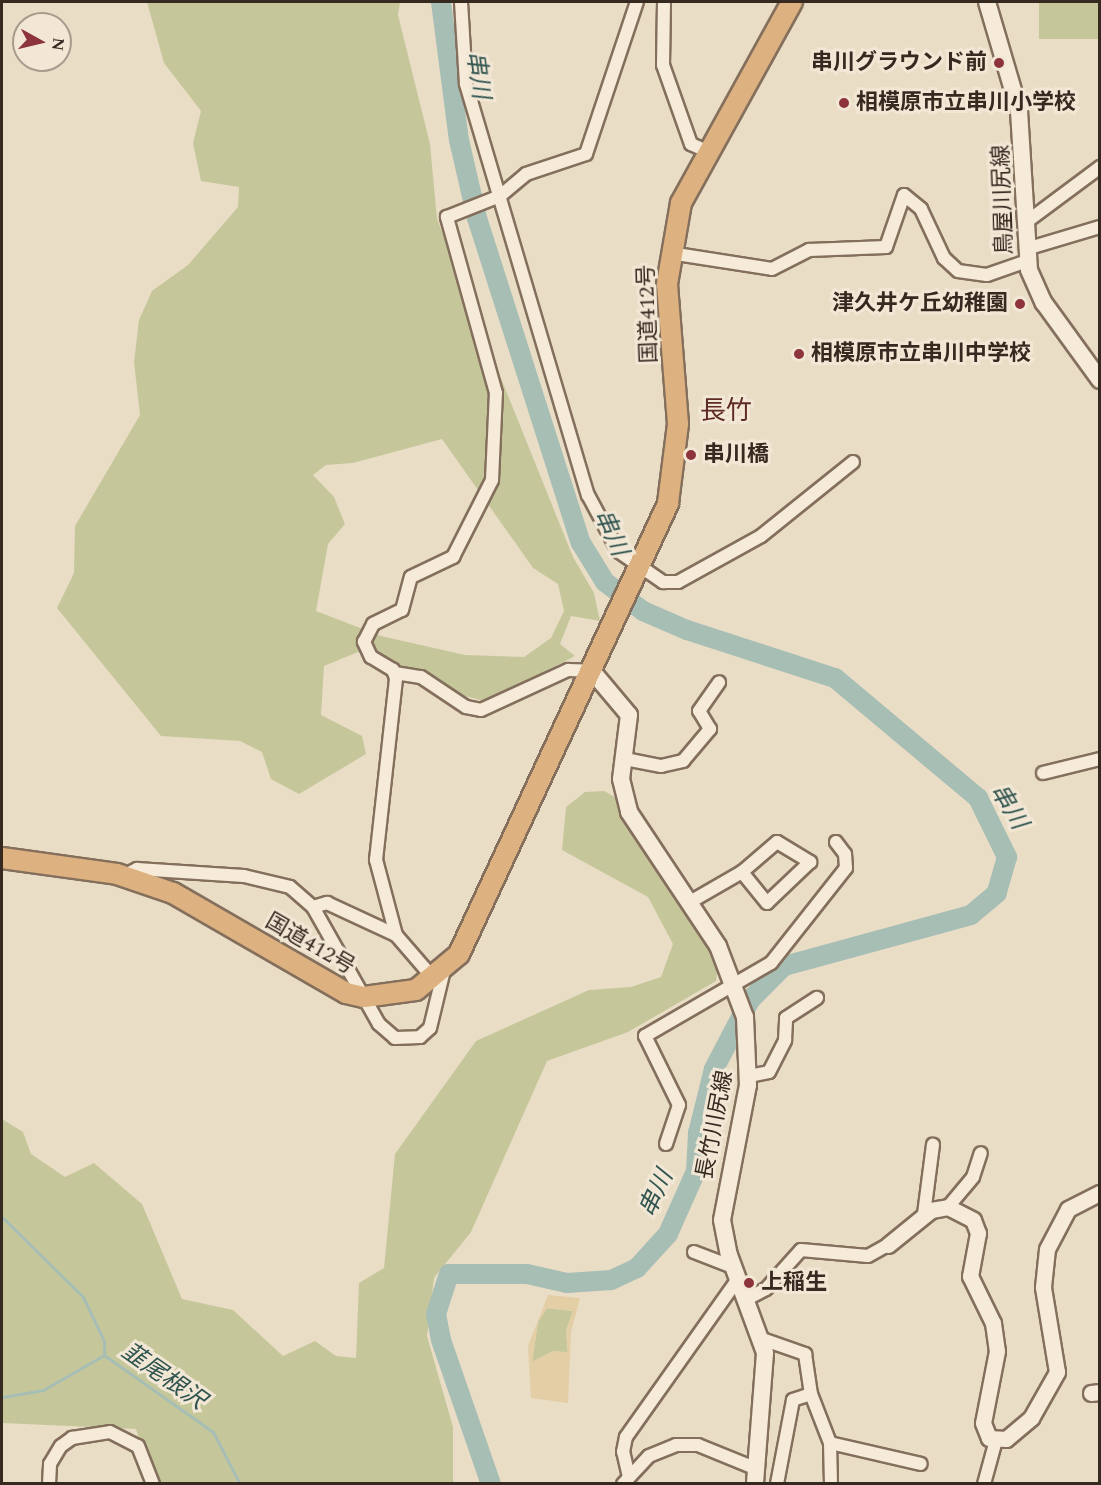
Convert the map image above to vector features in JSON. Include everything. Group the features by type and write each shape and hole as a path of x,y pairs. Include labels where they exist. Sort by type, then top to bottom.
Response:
{"highway":[{"name":"国道412号","path":"2,858 123,876 198,905 323,984 364,997 416,990 439,975 472,931 668,503 677,457 669,253 681,203 706,151 792,2"}],"main road":[{"name":"鳥屋川尻線","path":"987,2 1019,111 1026,255 1040,296 1100,380"},
{"name":"長竹川尻線","path":"592,671 627,711 622,783 629,813 690,902 737,985 749,1070 723,1204 723,1233 762,1339 766,1380 756,1476"}],"street":[{"path":"461,2 466,84 497,197 593,509 618,551 636,571 663,582 678,582 762,536 854,462"},
{"path":"592,671 567,670 482,710 466,707 421,677 395,673 365,650 368,629 402,610 411,577 453,557 492,480 495,393 472,297 447,227 452,211 497,197 526,174 575,160 589,150 637,2"},
{"path":"664,2 663,65 691,144 706,151"},
{"path":"1025,223 1100,167"},
{"path":"669,253 772,269 809,250 886,247 904,195 921,209 944,258 958,271 987,275 1026,255 1100,227"},
{"path":"395,673 376,860 396,935"},
{"path":"624,759 661,766 683,760 710,729 699,711 719,682"},
{"path":"1043,773 1100,759"},
{"path":"690,902 742,872 777,842 810,862 767,903 742,872"},
{"path":"666,1144 679,1105 645,1036 737,985 771,963 846,868 846,854 836,842"},
{"path":"123,876 137,869 263,878 290,887 313,907 364,997 387,1032 407,1041 420,1037 430,1028 439,1005 439,975 396,935 327,903 313,907"},
{"path":"749,1070 770,1072 786,1040 786,1018 817,998"},
{"path":"924,1214 933,1144"},
{"path":"747,1299 766,1289 801,1250 868,1256 888,1245 924,1214 948,1207 973,1177 981,1153"},
{"path":"996,1440 1013,1435 1031,1418 1055,1377 1058,1361 1044,1298 1045,1256 1062,1215 1080,1199 1100,1193"},
{"path":"948,1207 973,1220 978,1233 970,1276 993,1323 997,1351 983,1424 996,1440"},
{"path":"626,1480 623,1452 626,1437 736,1273 694,1252"},
{"path":"762,1339 805,1354 811,1394 830,1443 831,1484"},
{"path":"777,1484 793,1400 811,1394"},
{"path":"49,1484 50,1464 61,1446 72,1438 110,1432 138,1446 153,1484"},
{"path":"984,1484 996,1440"},
{"path":"830,1443 921,1464"},
{"path":"626,1480 649,1456 676,1445 698,1445 756,1476"}],"green space":[{"path":"147,2 400,2 398,15 430,144 437,219 573,557 594,593 600,621 571,616 560,644 575,656 487,702 411,681 393,666 358,652 324,666 321,715 362,736 366,754 299,794 271,779 262,752 240,741 161,736 57,608 74,573 75,526 140,415 134,362 139,320 152,291 188,265 238,207 239,187 201,181 193,143 201,111 164,63","holes":["442,439 533,568 558,584 564,611 551,638 524,657 465,655 381,636 316,611 328,544 345,524 334,497 313,475 326,465 353,463"]},
{"path":"1039,2 1099,2 1099,39 1039,39"},
{"path":"604,791 624,802 719,958 716,981 628,1032 547,1061 471,1232 434,1278 427,1336 453,1427 453,1483 149,1483 153,1480 136,1429 2,1423 2,1119 23,1132 31,1154 65,1177 94,1163 142,1204 182,1299 233,1310 283,1356 315,1341 336,1356 356,1358 359,1283 384,1268 395,1154 476,1041 589,990 631,987 661,977 673,944 648,897 562,850 566,807 585,792"},
{"path":"547,1308 573,1311 566,1331 568,1353 553,1351 532,1362 538,1322"}],"sand":[{"path":"548,1295 580,1298 571,1332 568,1403 531,1398 528,1346","holes":["547,1308 573,1311 566,1331 568,1352 553,1351 532,1362 538,1322"]}],"waterway":[{"name":"串川","path":"441,2 459,140 477,218 581,543 605,582 643,611 687,630 835,678 978,798 1007,857 997,893 971,915 784,966 750,1000 714,1069 698,1133 696,1171 668,1234 637,1268 611,1280 567,1283 527,1274 449,1274 436,1314 441,1340 491,1484"},
{"name":"韮尾根沢","path":"2,1217 83,1297 104,1341 104,1355"},
{"name":"韮尾根沢","path":"104,1355 213,1432 240,1484"},
{"path":"2,1397 43,1390 104,1355"}],"place":[{"name":"串川グラウンド前","path":"999,63"},
{"name":"相模原市立串川小学校","path":"844,103"},
{"name":"津久井ケ丘幼稚園","path":"1020,304"},
{"name":"相模原市立串川中学校","path":"799,354"},
{"name":"串川橋","path":"691,455"},
{"name":"上稲生","path":"749,1283"}],"district":[{"name":"長竹","path":"726,412"}]}
